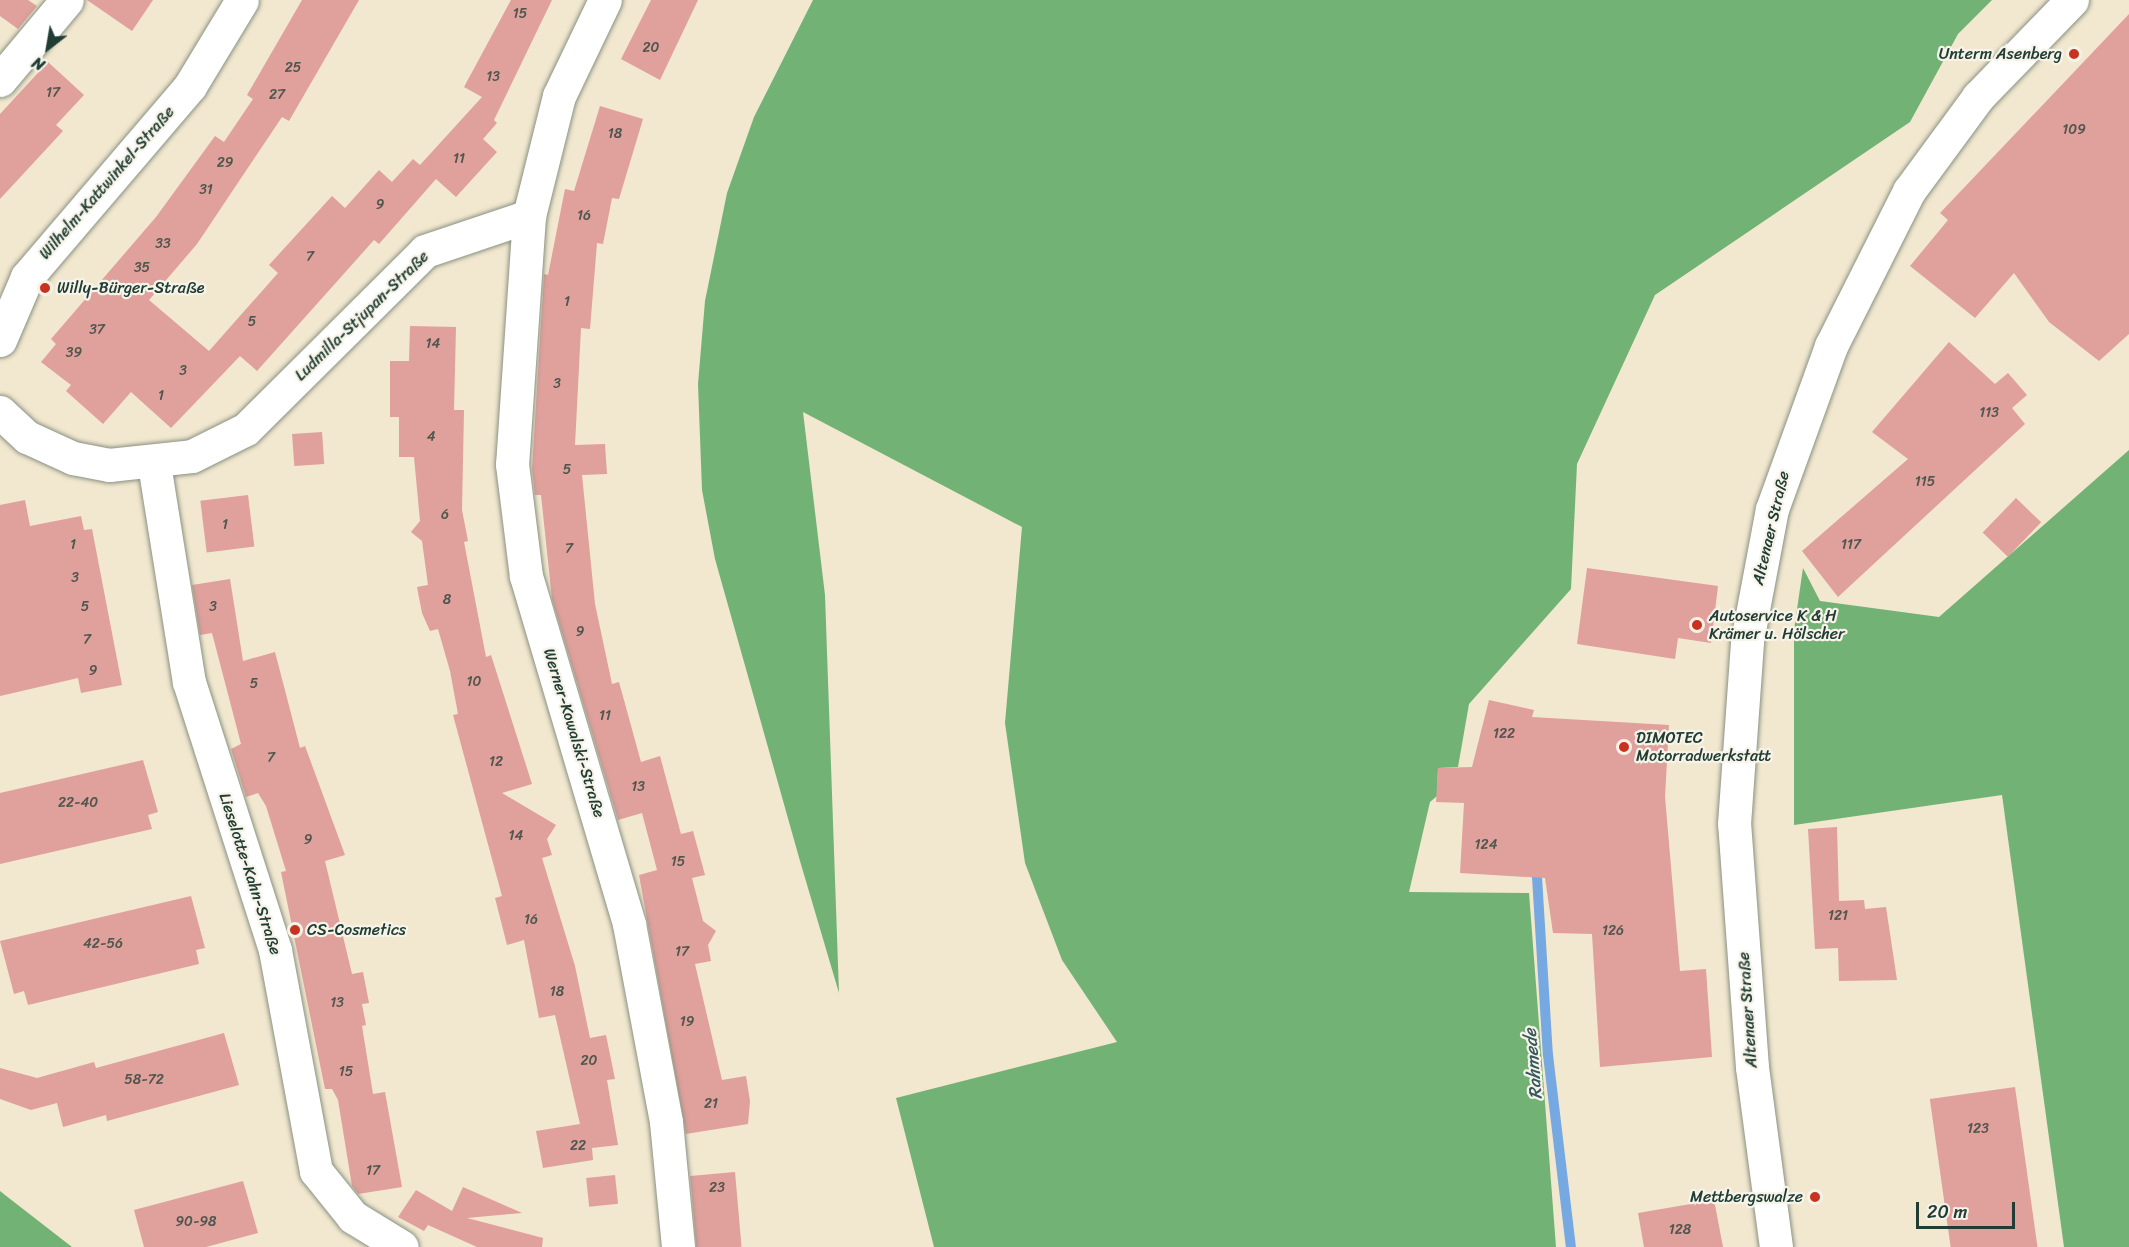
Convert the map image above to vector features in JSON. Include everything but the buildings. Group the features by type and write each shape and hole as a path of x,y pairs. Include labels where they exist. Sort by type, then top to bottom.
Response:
{"street":[{"path":"0,80 67,0"},
{"name":"Wilhelm-Kattwinkel-Straße","path":"0,340 27,277 190,86 242,0"},
{"path":"529,216 559,96 605,0"},
{"name":"Altenaer Straße","path":"1776,1247 1752,1067 1734,824 1747,641 1773,509 1831,346 1909,191 1978,97 2072,0"},
{"name":"Ludmilla-Stjupan-Straße","path":"0,412 27,437 73,458 154,464 217,447 246,429 425,251 529,216"},
{"name":"Werner-Kowalski-Straße","path":"529,216 512,464 526,576 629,924 666,1122 678,1247"},
{"name":"Lieselotte-Kahn-Straße","path":"154,464 189,682 276,950 316,1172 353,1217 402,1247"}],"green space":[{"path":"813,0 1992,0 1958,34 1910,122 1655,295 1577,464 1571,589 1469,704 1458,767 1438,768 1437,796 1430,802 1409,892 1529,893 1556,1247 934,1247 896,1098 1117,1042 1062,960 1025,863 1005,723 1022,527 803,412 825,595 839,993 800,861 715,559 702,490 698,384 705,301 727,193 754,117"},
{"path":"2129,450 2129,1247 2064,1247 2002,795 1794,825 1794,630 1803,568 1820,601 1939,617"},
{"path":"0,1191 5,1195 72,1247 0,1247"}],"waterway":[{"name":"Rahmede","path":"1537,877 1548,1055 1571,1247"}],"place":[{"name":"Unterm Asenberg","path":"2074,54"},
{"name":"Willy-Bürger-Straße","path":"45,288"},
{"name":"Autoservice K & H Krämer u. Hölscher","path":"1697,625"},
{"name":"DIMOTEC Motorradwerkstatt","path":"1624,747"},
{"name":"CS-Cosmetics","path":"295,930"},
{"name":"Mettbergswalze","path":"1815,1197"}]}
